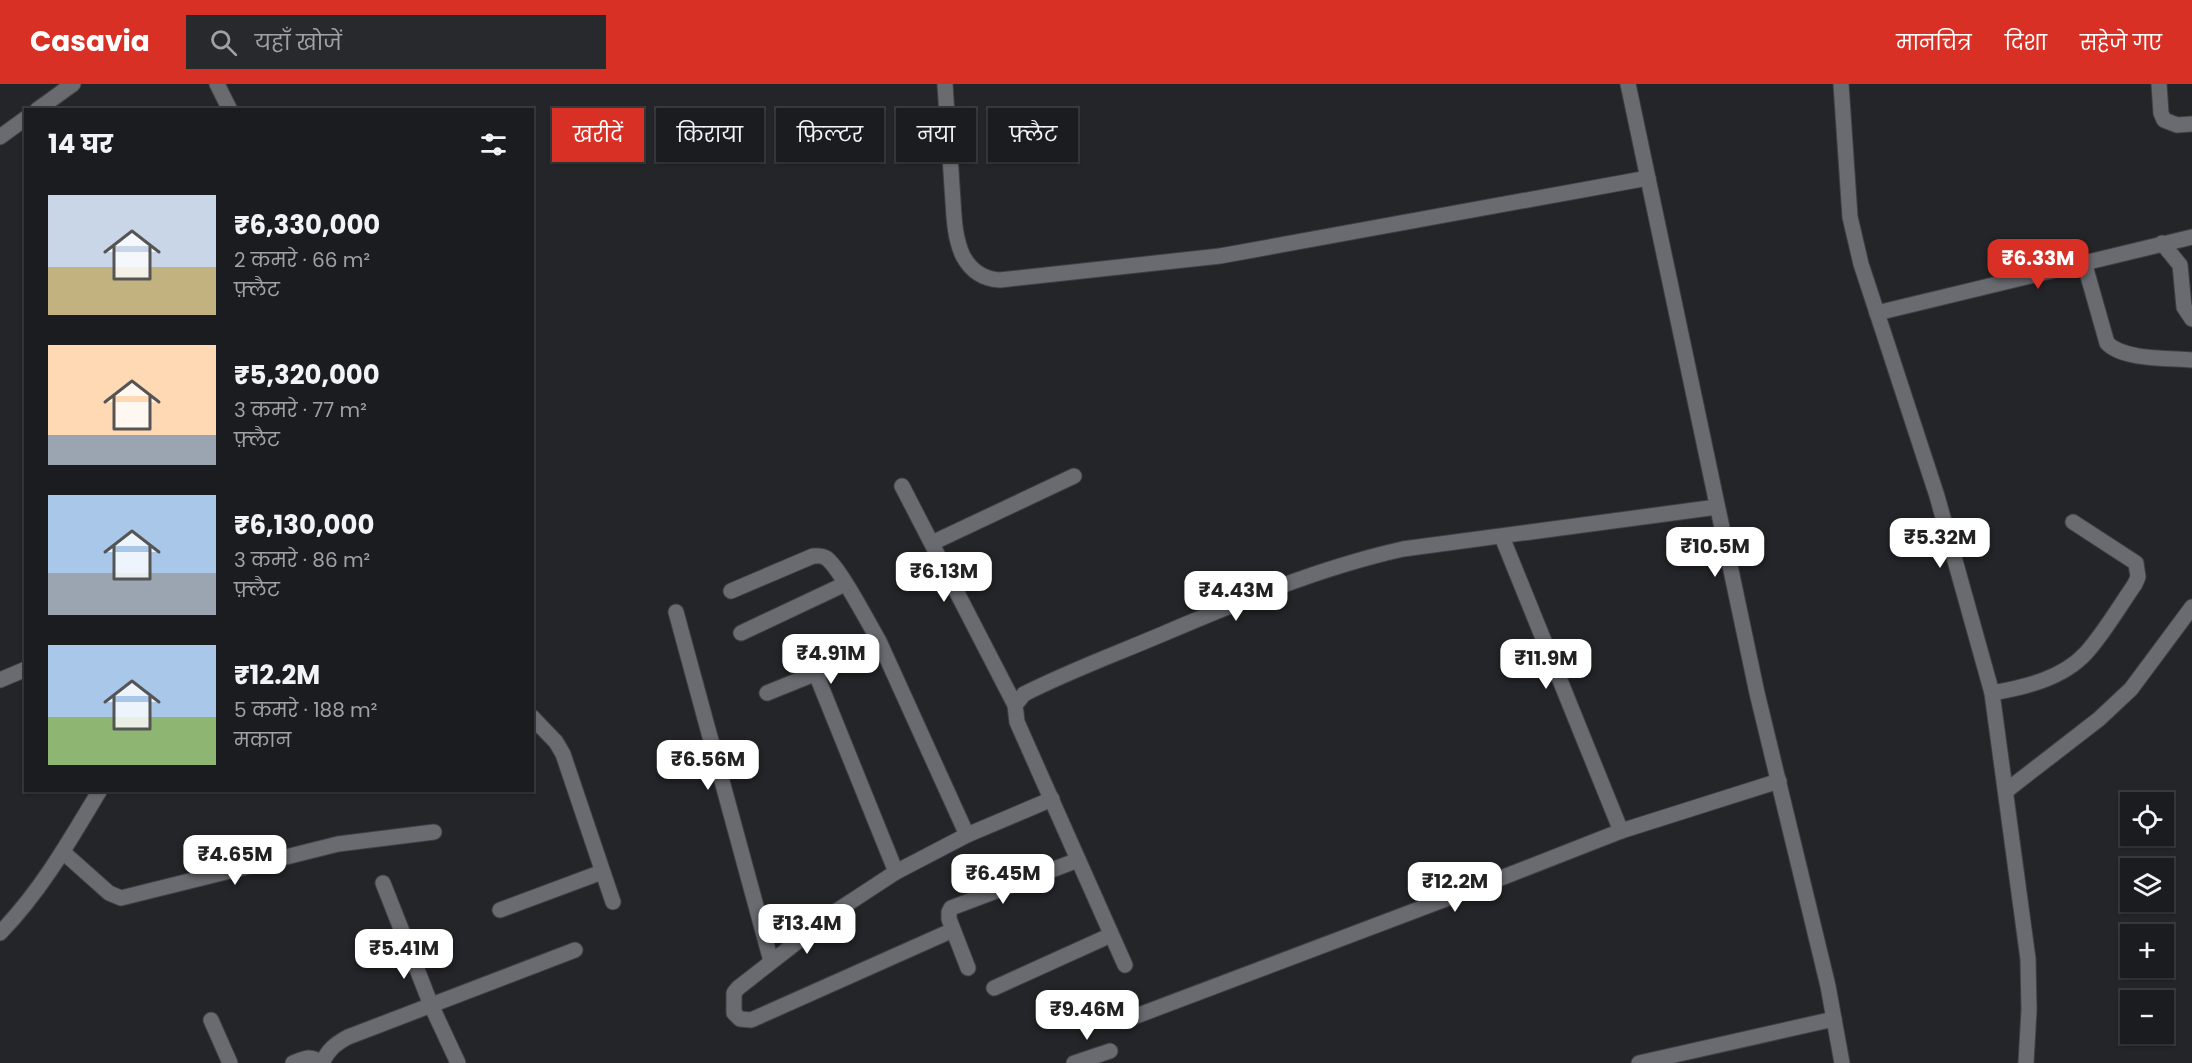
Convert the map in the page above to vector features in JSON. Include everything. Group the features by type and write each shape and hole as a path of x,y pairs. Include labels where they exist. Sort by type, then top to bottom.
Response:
{"street":[{"path":"41,108 73,84"},
{"path":"217,84 229,108"},
{"path":"945,84 955,229 963,255 969,265 978,274 988,279 1000,280 1220,256 1647,178"},
{"path":"1628,84 1757,693 1834,1019 1842,1063"},
{"path":"1841,84 1850,217 1861,264 1937,496 1992,693 2028,959 2029,1010 2026,1063"},
{"path":"2159,84 2161,113 2164,120 2177,125 2192,124"},
{"path":"0,137 24,119"},
{"path":"1877,313 2192,237"},
{"path":"2162,243 2180,265 2184,307 2192,320"},
{"path":"2084,262 2107,343 2113,349 2138,355 2192,360"},
{"path":"932,543 1074,476"},
{"path":"903,486 1015,705 1017,722 1125,965"},
{"path":"1015,705 1024,694 1037,687 1310,574 1358,559 1403,549 1717,507"},
{"path":"1992,693 2042,682 2062,672 2085,654 2138,577 2136,563 2073,522"},
{"path":"1502,537 1621,831"},
{"path":"731,591 813,556 820,555 830,561 881,647 967,835"},
{"path":"741,633 845,584"},
{"path":"2006,791 2099,719 2131,689 2192,608"},
{"path":"676,612 771,962"},
{"path":"767,693 881,647"},
{"path":"0,680 24,670"},
{"path":"816,674 896,872"},
{"path":"534,719 556,742 563,754 613,902"},
{"path":"1123,1021 1621,831 1779,782"},
{"path":"0,933 19,914 63,852 99,792"},
{"path":"953,930 751,1020 740,1019 734,1013 734,993 743,983 838,910 896,872 967,835 1052,800"},
{"path":"63,852 109,893 121,898 338,844 434,832"},
{"path":"968,968 953,930 949,912 956,904 1078,860"},
{"path":"500,910 602,872"},
{"path":"383,884 431,1005 458,1063"},
{"path":"993,988 1111,935"},
{"path":"293,1063 306,1057 314,1058 322,1063 327,1052 348,1037 575,950"},
{"path":"1639,1063 1834,1019"},
{"path":"211,1020 230,1063"},
{"path":"1074,1063 1110,1051"}]}
